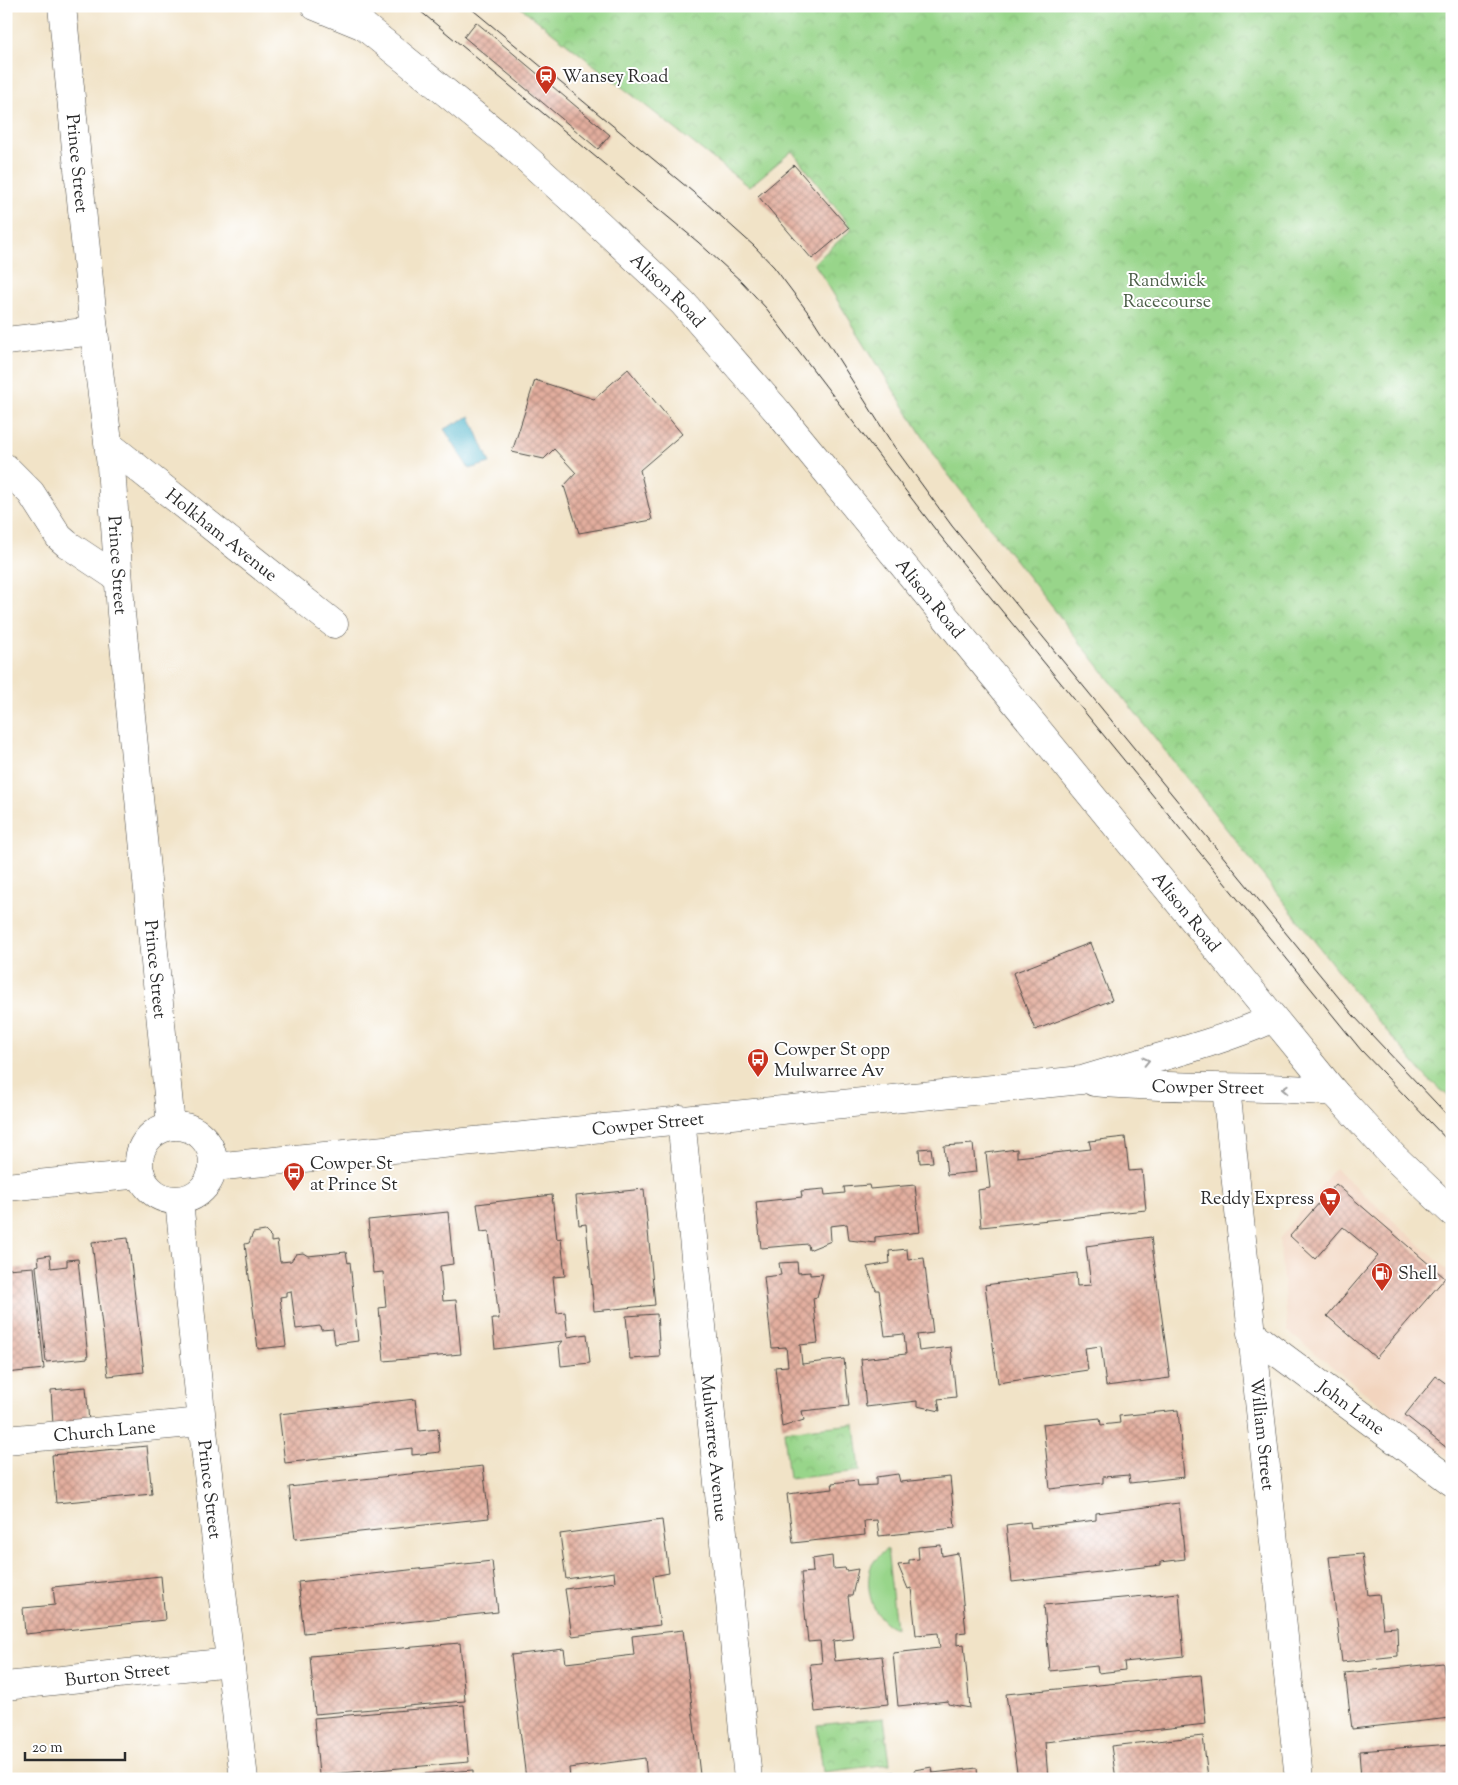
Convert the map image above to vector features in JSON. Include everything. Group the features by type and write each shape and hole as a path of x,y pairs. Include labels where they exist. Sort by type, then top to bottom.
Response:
{"main road":[{"name":"Prince Street","path":"62,6 94,331 109,445 118,578 171,1126"},
{"name":"Alison Road","path":"315,6 365,27"},
{"name":"Alison Road","path":"347,6 365,27 516,150 683,303 789,427 1049,742 1272,1019 1334,1092 1400,1163 1452,1212"},
{"path":"6,340 94,331"},
{"name":"Holkham Avenue","path":"109,445 334,624"},
{"path":"6,468 31,493 66,544 118,578"},
{"name":"Cowper Street","path":"214,1167 680,1119 893,1101 1082,1080 1138,1062 1207,1045 1272,1019"},
{"name":"Cowper Street","path":"1082,1080 1158,1088 1226,1088 1334,1092"},
{"name":"William Street","path":"1226,1088 1299,1779"},
{"name":"Mulwarree Avenue","path":"680,1119 748,1779"},
{"path":"171,1126 194,1130 203,1136 210,1146 214,1167 206,1186 198,1193 179,1201 155,1194 146,1185 141,1174 139,1162 142,1149 154,1134 171,1126"},
{"path":"6,1187 141,1174"},
{"name":"Prince Street","path":"179,1201 202,1422 244,1779"},
{"name":"John Lane","path":"1252,1333 1452,1482"},
{"name":"Church Lane","path":"6,1440 202,1422"},
{"name":"Burton Street","path":"6,1686 230,1662"}],"shaded area":[{"path":"1335,1168 1452,1274 1452,1461 1288,1332 1279,1239"}],"green space":[{"name":"Randwick Racecourse","path":"519,6 1452,6 1452,1099 1428,1079 1367,1008 940,464 814,263 852,229 792,151 749,187"},
{"path":"855,1424 860,1471 789,1479 784,1431"},
{"path":"887,1549 896,1628 882,1619 873,1605 870,1596 869,1579 871,1567"},
{"path":"884,1718 890,1764 823,1772 817,1725"}],"water":[{"path":"470,416 490,463 469,469 444,429"}],"building":[{"path":"476,22 610,135 598,149 464,37"},
{"path":"794,165 849,228 812,259 758,196"},
{"path":"628,369 682,434 640,470 652,520 579,533 564,486 576,473 554,449 544,459 512,452 535,380 594,399"},
{"path":"1090,943 1112,1000 1035,1030 1013,973"},
{"path":"1125,1137 1129,1171 1142,1170 1146,1210 981,1227 978,1190 990,1188 986,1153 1017,1149 1017,1157 1091,1149 1089,1141"},
{"path":"973,1144 976,1172 947,1175 944,1146"},
{"path":"931,1148 933,1162 920,1163 919,1149"},
{"path":"1336,1184 1445,1278 1376,1358 1327,1316 1378,1256 1343,1227 1315,1259 1290,1236"},
{"path":"869,1185 870,1189 915,1185 920,1232 875,1237 875,1243 849,1240 847,1224 830,1226 831,1241 809,1250 808,1244 761,1248 756,1202 802,1197 801,1191 824,1189 825,1195 845,1193 844,1187"},
{"path":"644,1189 655,1305 594,1311 586,1224 579,1225 576,1196"},
{"path":"552,1195 557,1239 561,1238 565,1276 553,1277 557,1313 565,1312 568,1337 587,1334 590,1363 561,1366 559,1346 563,1341 495,1349 492,1319 499,1319 489,1231 481,1232 477,1204"},
{"path":"448,1212 453,1264 440,1266 443,1301 456,1300 461,1354 384,1361 379,1308 386,1307 383,1272 373,1273 368,1220"},
{"path":"265,1231 271,1237 271,1242 277,1241 280,1262 291,1261 296,1254 303,1253 308,1256 346,1252 348,1263 350,1262 358,1341 335,1344 333,1329 321,1330 320,1326 296,1329 291,1291 286,1292 286,1296 280,1297 286,1346 258,1349 245,1244 249,1243 253,1233"},
{"path":"1151,1237 1170,1378 1106,1386 1101,1346 1085,1348 1088,1370 998,1383 985,1285 1076,1273 1077,1286 1091,1285 1086,1246"},
{"path":"128,1238 144,1372 108,1376 92,1242"},
{"path":"907,1249 908,1260 924,1258 933,1333 917,1335 919,1351 951,1347 956,1397 938,1399 940,1411 917,1406 917,1401 866,1407 861,1359 906,1354 904,1334 885,1336 879,1290 876,1290 867,1267 890,1263 889,1251"},
{"path":"50,1255 51,1268 67,1266 67,1260 78,1259 88,1358 46,1362 36,1266 39,1265 38,1257"},
{"path":"797,1262 798,1273 810,1272 810,1275 823,1274 817,1297 813,1298 818,1343 800,1345 802,1364 844,1359 849,1406 802,1411 804,1420 782,1427 775,1367 788,1366 786,1347 772,1348 764,1277 781,1275 779,1263"},
{"path":"34,1267 44,1369 6,1373 6,1269"},
{"path":"657,1314 660,1357 630,1359 626,1316"},
{"path":"1436,1376 1452,1388 1452,1452 1405,1415"},
{"path":"86,1387 89,1422 53,1425 51,1390"},
{"path":"6,1393 10,1428 6,1428"},
{"path":"415,1399 419,1431 438,1429 440,1452 412,1455 412,1448 285,1463 279,1414"},
{"path":"1178,1410 1184,1477 1130,1483 1129,1475 1103,1477 1103,1483 1050,1489 1043,1424 1100,1418 1101,1425 1120,1423 1119,1416"},
{"path":"147,1446 152,1494 56,1503 52,1455"},
{"path":"483,1466 489,1518 295,1539 289,1487"},
{"path":"898,1474 900,1482 950,1477 955,1528 879,1536 877,1520 864,1521 865,1535 793,1543 787,1494 833,1489 832,1483 857,1480 858,1486 876,1485 876,1477"},
{"path":"1179,1503 1185,1559 1161,1562 1161,1565 1012,1582 1006,1525 1030,1522 1031,1528 1096,1520 1096,1513"},
{"path":"662,1520 669,1573 653,1576 660,1625 572,1636 565,1589 615,1582 614,1572 566,1579 560,1534"},
{"path":"941,1545 942,1556 958,1553 966,1632 957,1633 957,1645 964,1644 970,1708 948,1704 948,1701 898,1706 893,1653 940,1648 938,1633 916,1635 911,1588 908,1589 898,1565 909,1564 909,1560 919,1559 918,1547"},
{"path":"1362,1554 1368,1595 1379,1594 1383,1628 1397,1627 1398,1656 1342,1662 1329,1557"},
{"path":"832,1556 833,1569 845,1568 846,1571 858,1569 852,1596 848,1596 853,1639 833,1641 835,1661 882,1656 888,1704 815,1712 810,1664 822,1663 820,1641 808,1642 801,1573 813,1572 812,1559"},
{"path":"492,1561 498,1612 304,1633 298,1582"},
{"path":"161,1576 165,1620 25,1634 23,1608 55,1605 53,1587"},
{"path":"1179,1593 1184,1656 1124,1662 1125,1670 1098,1673 1097,1666 1050,1671 1044,1605"},
{"path":"683,1630 700,1775 647,1779 645,1758 569,1768 570,1779 526,1779 511,1655 564,1649 566,1663 634,1655 632,1636"},
{"path":"460,1643 465,1701 315,1714 310,1656"},
{"path":"1443,1663 1450,1718 1352,1729 1345,1673"},
{"path":"1201,1675 1206,1724 1045,1742 1048,1778 1018,1779 1006,1694"},
{"path":"464,1705 469,1762 319,1775 314,1718"},
{"path":"1203,1736 1208,1779 1116,1779 1111,1746"},
{"path":"1452,1744 1452,1779 1361,1779 1359,1751"},
{"path":"932,1767 933,1773 977,1768 978,1779 903,1779 915,1776 914,1770"},
{"path":"473,1770 473,1779 385,1779 385,1777"},
{"path":"894,1772 895,1779 872,1779 871,1774"}],"tram line":[{"path":"414,6 698,242 742,282 766,308 938,533 1361,1050 1452,1145"},
{"path":"468,6 705,202 754,246 774,267 813,319 893,445 952,526 1353,1015 1452,1120"}],"place":[{"name":"Wansey Road","path":"546,95"},
{"name":"Cowper St opp Mulwarree Av","path":"758,1078"},
{"name":"Cowper St at Prince St","path":"294,1192"},
{"name":"Reddy Express","path":"1330,1217"},
{"name":"Shell","path":"1382,1292"}]}
